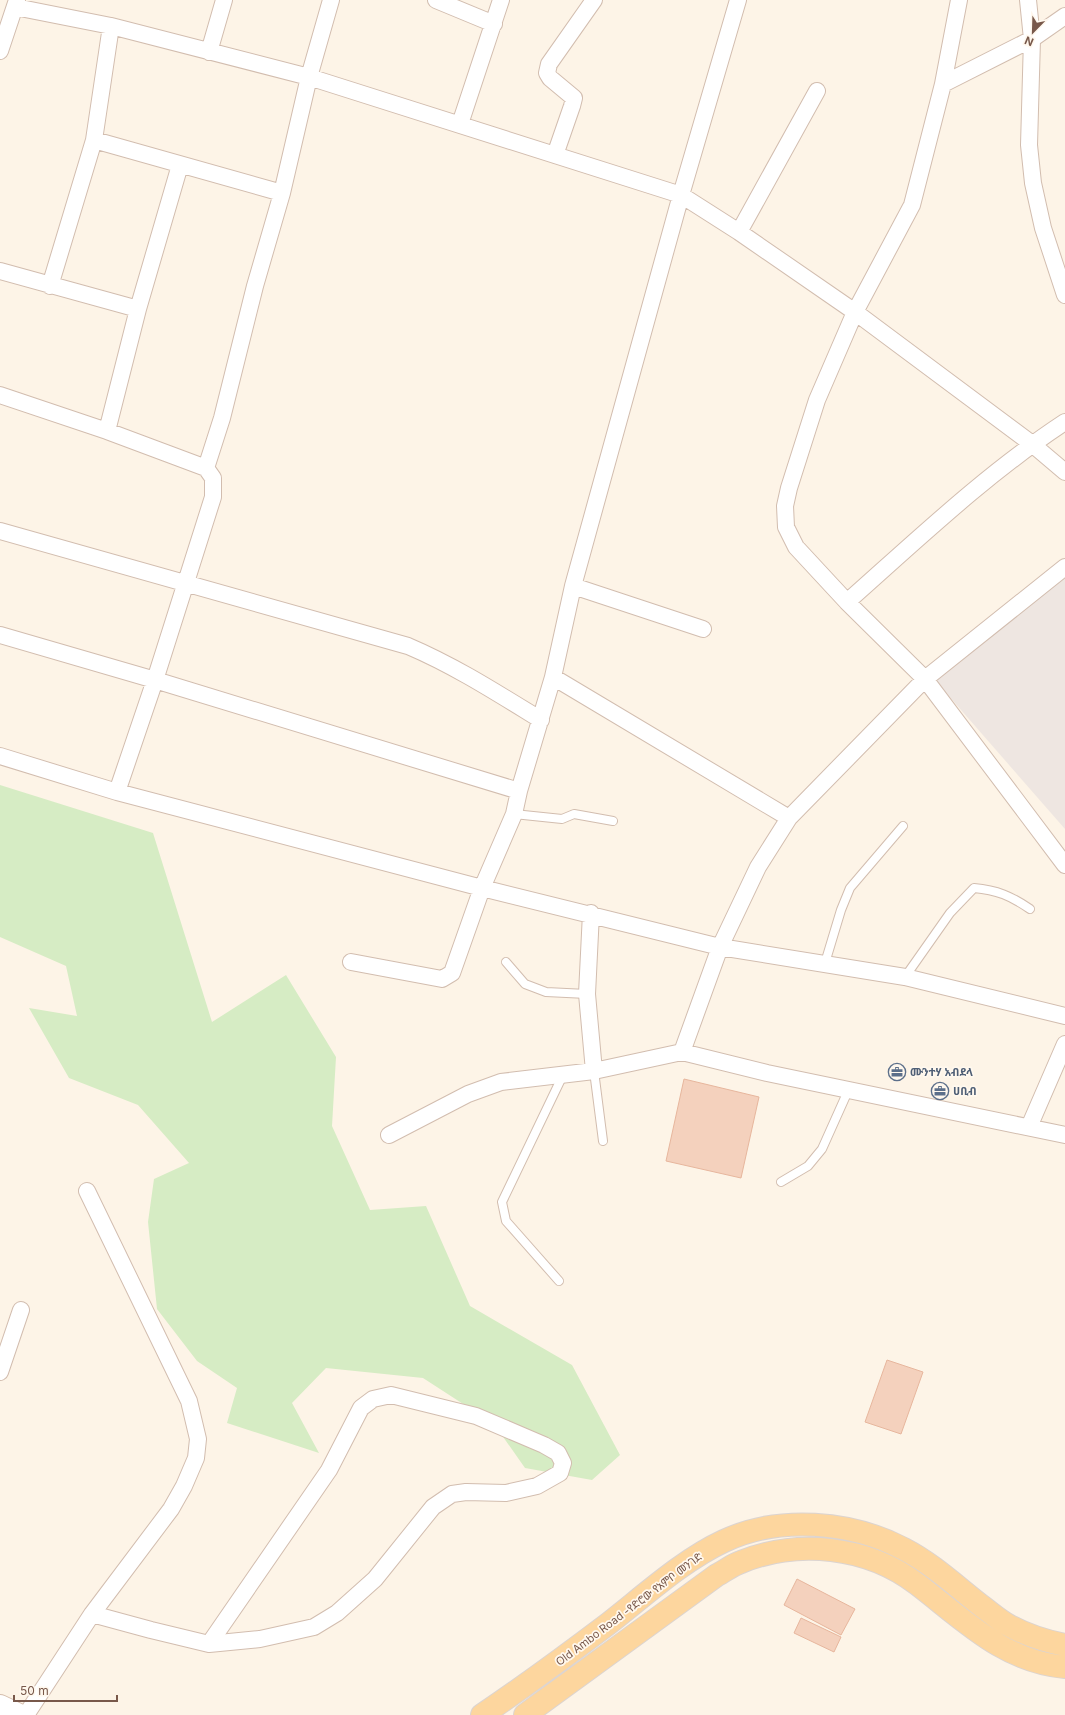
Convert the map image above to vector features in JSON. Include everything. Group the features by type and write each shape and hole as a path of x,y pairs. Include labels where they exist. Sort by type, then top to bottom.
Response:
{"main road":[{"name":"Old Ambo Road -የድሮው የአምቦ መንገድ","path":"482,1715 549,1669 696,1556 724,1541 748,1533 794,1525 820,1525 856,1531 881,1538 930,1564 1006,1624 1040,1640 1065,1645"},
{"path":"820,1525 820,1549"},
{"name":"Old Ambo Road -የድሮው የአምቦ መንገድ","path":"525,1715 717,1575 739,1562 781,1551 820,1549 841,1551 864,1557 891,1568 916,1583 961,1620 998,1646 1030,1660 1065,1667"}],"street":[{"path":"209,52 224,0"},
{"path":"206,468 222,418 255,286 282,192 309,77 331,0"},
{"path":"437,0 494,24"},
{"path":"460,124 501,0"},
{"path":"555,155 574,98 550,78 547,73 549,64 594,0"},
{"path":"351,962 442,979 452,973 482,888 514,814 519,792 553,677 573,586 680,195 738,0"},
{"path":"959,0 943,84 912,205 855,312 809,423 788,488 786,527 796,547 847,602 925,679 1065,866"},
{"path":"1028,0 1032,39 1029,145 1033,183 1043,228 1065,295"},
{"path":"0,51 16,3 309,77 680,195 739,232 855,312 1032,444 1065,472"},
{"path":"943,84 1032,39 1065,16"},
{"path":"50,286 94,140 111,26"},
{"path":"739,232 817,91"},
{"path":"94,140 282,192"},
{"path":"107,431 138,309 180,165"},
{"path":"0,272 138,309"},
{"path":"0,395 107,431 206,468 213,478 213,497 155,680 117,792"},
{"path":"847,602 933,526 1032,444 1065,422"},
{"path":"0,531 408,646 442,660 541,720"},
{"path":"682,1052 720,947 758,867 789,818 925,679 1065,567"},
{"path":"573,586 703,629"},
{"path":"0,635 155,680 519,792"},
{"path":"553,677 789,818"},
{"path":"0,756 117,792 482,888 720,947 905,977 1065,1016"},
{"path":"591,914 587,994 594,1071"},
{"path":"1029,1127 1065,1044"},
{"path":"389,1135 468,1094 501,1082 594,1071 682,1052 848,1091 1065,1135"},
{"path":"26,1715 92,1614 172,1509 196,1458 198,1439 189,1401 87,1191"},
{"path":"0,1372 21,1310"},
{"path":"92,1614 209,1644 260,1639 314,1627 337,1613 375,1579 433,1507 452,1494 466,1492 506,1493 537,1486 560,1473 563,1463 558,1452 476,1416 391,1395 373,1399 361,1408 329,1470 209,1644"},
{"path":"0,1706 19,1715"}],"lane":[{"path":"514,814 562,819 574,814 613,821"},
{"path":"825,963 841,910 850,888 903,826"},
{"path":"905,977 950,913 974,888 989,890 1010,896 1030,909"},
{"path":"506,962 525,984 546,992 587,994"},
{"path":"594,1071 603,1141"},
{"path":"559,1281 506,1221 502,1202 563,1075"},
{"path":"781,1182 808,1166 822,1149 848,1091"}],"shaded area":[{"path":"1065,573 1065,829 934,679"}],"green space":[{"path":"0,785 153,833 212,1022 286,975 336,1057 332,1126 370,1210 426,1206 470,1306 572,1365 620,1455 592,1480 525,1468 494,1424 423,1378 326,1368 292,1403 319,1453 227,1423 237,1388 197,1361 157,1309 148,1222 154,1179 189,1163 138,1105 69,1078 29,1008 77,1016 66,966 0,937"}],"building":[{"path":"684,1079 759,1097 741,1178 666,1161"},
{"path":"887,1360 923,1372 901,1434 865,1422"},
{"path":"797,1579 855,1609 841,1635 784,1605"},
{"path":"801,1618 841,1637 834,1652 794,1633"}],"place":[{"name":"ሙንተሃ አብደላ","path":"897,1072"},
{"name":"ሀቢብ","path":"940,1091"}]}
